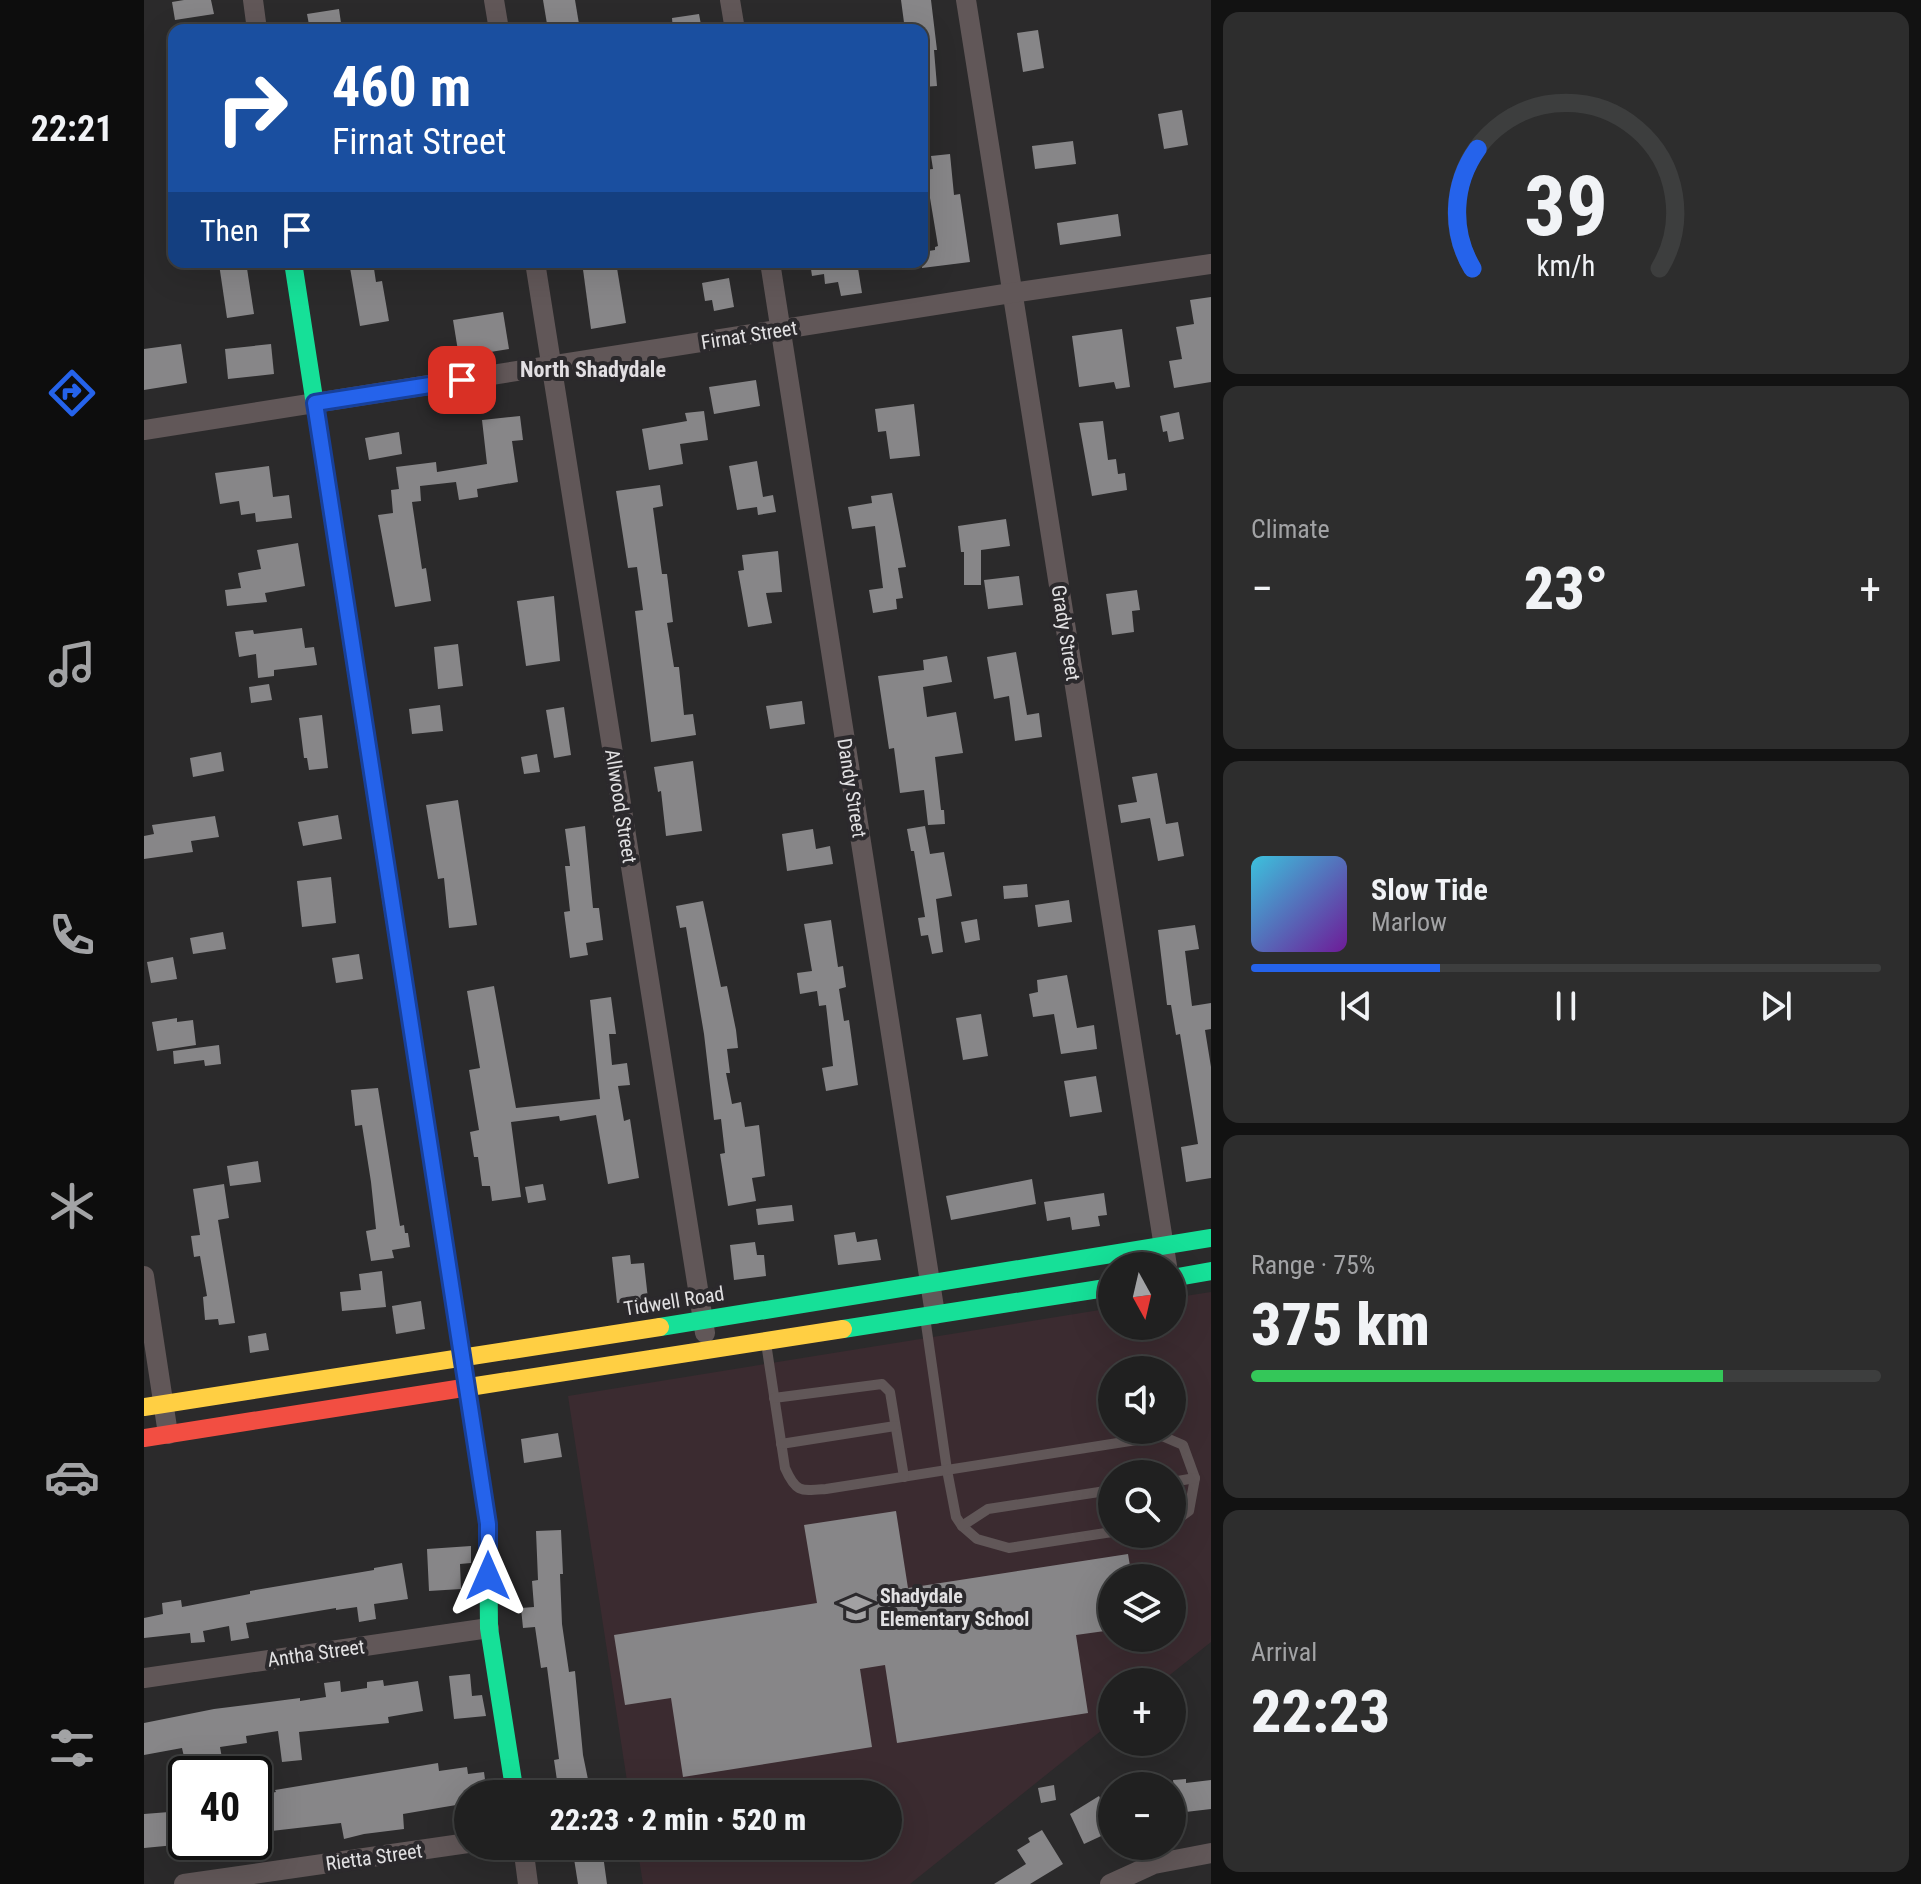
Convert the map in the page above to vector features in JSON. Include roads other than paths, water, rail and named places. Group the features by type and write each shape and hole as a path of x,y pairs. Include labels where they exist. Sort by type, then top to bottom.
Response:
{"main road":[{"path":"294,268 488,1524 489,1628 513,1780"},
{"name":"Tidwell Road","path":"1175,1252 1211,1238"},
{"name":"Tidwell Road","path":"154,1406 929,1282 1098,1263"},
{"path":"1186,1275 1211,1271"},
{"path":"144,1438 1098,1289"}],"street":[{"path":"253,0 256,24"},
{"path":"494,0 498,24"},
{"path":"730,0 734,24"},
{"name":"Grady Street","path":"966,0 1164,1252"},
{"name":"Firnat Street","path":"144,430 1211,264"},
{"name":"Allwood Street","path":"536,268 708,1349"},
{"name":"Dandy Street","path":"771,268 929,1282 930,1315"},
{"path":"144,1276 154,1406 168,1434"},
{"name":"Antha Street","path":"144,1678 489,1628"},
{"name":"Rietta Street","path":"184,1884 454,1845"},
{"path":"1110,1884 1154,1864 1211,1853"},
{"path":"525,1860 528,1884"}],"lane":[{"path":"930,1315 947,1470 956,1517 962,1526 977,1539 1009,1548 1098,1534"},
{"path":"766,1340 788,1476 792,1484 802,1491 1162,1436 1183,1445 1195,1478 1186,1513"},
{"path":"774,1398 882,1384 890,1392 904,1477"},
{"path":"781,1444 895,1426"},
{"path":"1186,1480 1195,1478"},
{"path":"962,1526 988,1509 1098,1492"}],"place":[{"name":"Shadydale Elementary School","path":"856,1608"}],"district":[{"name":"North Shadydale","path":"593,369"}]}
